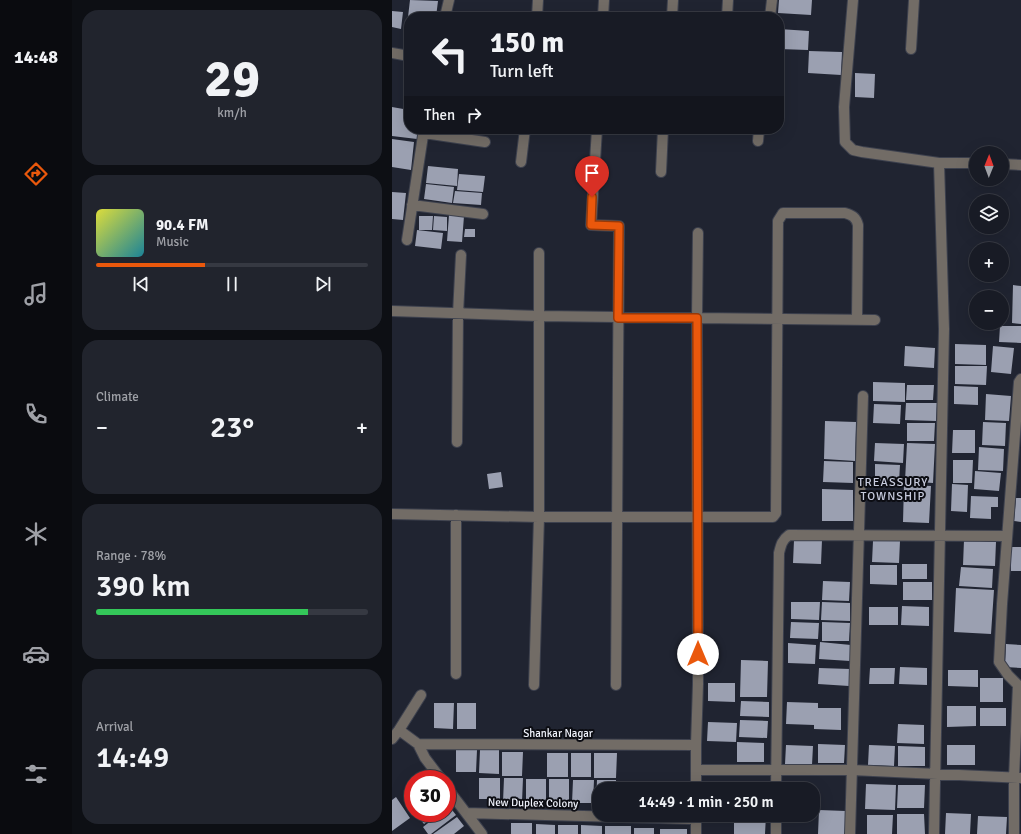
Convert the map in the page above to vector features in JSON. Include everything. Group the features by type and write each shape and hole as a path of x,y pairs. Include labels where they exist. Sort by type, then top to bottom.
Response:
{"street":[{"path":"446,12 449,0"},
{"path":"537,12 538,0"},
{"path":"603,12 604,0"},
{"path":"672,12 673,0"},
{"path":"727,12 728,0"},
{"path":"771,12 772,0"},
{"path":"853,0 844,107 845,142 853,150 862,152 939,163 969,163"},
{"path":"911,49 914,0"},
{"path":"392,53 404,55"},
{"path":"407,240 424,134"},
{"path":"441,134 485,142"},
{"path":"521,162 524,134"},
{"path":"597,134 591,225 619,226 616,684"},
{"path":"661,172 663,134"},
{"path":"758,140 759,134"},
{"path":"934,834 944,329 939,163"},
{"path":"1009,164 1021,165"},
{"path":"412,204 483,214"},
{"path":"392,514 539,517 771,518 776,513 778,218 783,213 845,213 852,215 857,220 857,320"},
{"path":"696,782 698,684 698,233"},
{"path":"534,685 539,517 539,253"},
{"path":"457,442 458,314 461,255"},
{"path":"392,311 618,318 875,320"},
{"path":"1014,834 1019,685 1008,676 999,662 1007,536 1019,382 1021,379"},
{"path":"850,834 863,396"},
{"path":"456,515 456,674"},
{"path":"776,782 779,553 782,542 789,535 1007,536"},
{"path":"392,739 420,695"},
{"path":"399,730 418,744 435,770"},
{"name":"Shankar Nagar","path":"418,744 696,745"},
{"path":"696,770 852,770 1017,778"},
{"path":"456,800 482,834"},
{"name":"New Duplex Colony","path":"466,813 592,815"},
{"path":"696,822 696,834"},
{"path":"776,822 776,834"}],"building":[{"path":"410,0 438,1 437,12 409,12"},
{"path":"779,0 812,0 811,15 778,12"},
{"path":"392,11 403,12 401,29 392,27"},
{"path":"784,29 809,31 808,50 784,49"},
{"path":"809,51 842,52 841,75 808,73"},
{"path":"855,73 875,74 874,98 855,97"},
{"path":"392,107 404,109 404,134 418,134 417,139 392,136"},
{"path":"392,139 414,142 411,170 392,167"},
{"path":"428,166 458,169 457,186 426,183"},
{"path":"459,174 485,176 483,192 457,190"},
{"path":"426,184 454,187 452,203 424,199"},
{"path":"455,191 482,193 481,205 453,203"},
{"path":"392,192 406,193 403,220 392,219"},
{"path":"449,215 464,216 462,242 447,241"},
{"path":"419,216 433,216 432,230 419,230"},
{"path":"434,216 447,217 447,231 433,230"},
{"path":"465,229 475,229 475,237 464,237"},
{"path":"417,230 443,233 441,249 415,246"},
{"path":"1013,285 1021,286 1021,324 1012,323"},
{"path":"1009,326 1021,326 1021,343 999,342 1000,330 1009,330"},
{"path":"955,344 986,345 986,365 955,364"},
{"path":"905,346 935,348 934,368 904,366"},
{"path":"993,346 1014,348 1011,374 991,372"},
{"path":"955,366 987,366 986,385 955,384"},
{"path":"873,382 905,383 905,402 873,401"},
{"path":"907,385 934,385 933,400 906,400"},
{"path":"954,386 978,387 978,405 954,404"},
{"path":"986,394 1011,396 1009,421 985,420"},
{"path":"906,403 937,403 936,421 905,420"},
{"path":"874,404 901,405 900,424 873,423"},
{"path":"825,421 856,422 855,461 824,459"},
{"path":"983,422 1006,423 1005,446 982,445"},
{"path":"907,423 935,423 934,441 907,441"},
{"path":"953,430 975,430 975,453 952,453"},
{"path":"875,443 904,444 903,463 874,461"},
{"path":"907,443 935,444 933,483 905,481"},
{"path":"979,447 1004,449 1003,471 978,470"},
{"path":"953,460 973,460 972,483 953,483"},
{"path":"824,461 853,462 853,483 823,482"},
{"path":"875,464 900,465 899,482 875,481"},
{"path":"975,471 1001,473 999,491 974,489"},
{"path":"501,472 503,487 489,489 487,474"},
{"path":"952,484 968,485 967,512 951,511"},
{"path":"904,485 931,486 929,523 903,522"},
{"path":"822,489 853,490 853,521 822,521"},
{"path":"971,496 998,497 998,507 991,507 991,519 970,518"},
{"path":"1016,498 1021,498 1021,522 1014,521"},
{"path":"794,540 822,540 821,564 793,563"},
{"path":"964,540 996,542 995,566 963,565"},
{"path":"873,541 900,541 899,563 872,562"},
{"path":"1011,547 1021,547 1021,571 1011,571"},
{"path":"902,564 927,564 927,579 902,579"},
{"path":"870,565 897,565 897,585 870,584"},
{"path":"961,567 993,569 992,588 959,586"},
{"path":"823,581 850,582 849,601 822,600"},
{"path":"903,582 932,582 932,600 903,600"},
{"path":"956,588 994,590 991,634 954,632"},
{"path":"791,602 820,602 819,620 791,619"},
{"path":"822,602 850,603 850,621 821,620"},
{"path":"902,606 929,607 929,626 901,625"},
{"path":"869,607 898,607 898,625 869,625"},
{"path":"791,622 819,623 818,639 790,638"},
{"path":"822,622 850,623 849,641 822,641"},
{"path":"820,642 851,645 850,661 819,659"},
{"path":"788,643 816,645 815,664 788,663"},
{"path":"1006,644 1021,645 1021,668 1005,667"},
{"path":"741,660 768,661 767,697 740,697"},
{"path":"900,667 927,668 927,685 899,684"},
{"path":"819,668 850,669 849,686 818,684"},
{"path":"870,668 895,668 894,684 869,684"},
{"path":"948,670 978,670 978,687 948,686"},
{"path":"980,678 1003,678 1003,702 980,702"},
{"path":"708,683 735,683 735,702 708,701"},
{"path":"741,701 769,702 769,717 740,716"},
{"path":"787,702 818,703 818,708 841,708 841,730 814,729 814,725 786,724"},
{"path":"434,703 454,703 453,729 434,728"},
{"path":"457,703 476,703 476,729 457,729"},
{"path":"947,706 976,706 976,726 947,727"},
{"path":"980,708 1006,708 1006,726 980,726"},
{"path":"740,720 768,721 767,738 739,737"},
{"path":"708,722 737,723 736,742 707,741"},
{"path":"898,724 924,725 924,744 897,743"},
{"path":"737,742 764,743 764,762 737,762"},
{"path":"818,744 845,745 844,763 818,763"},
{"path":"786,745 813,746 812,765 785,764"},
{"path":"869,745 895,746 894,766 868,765"},
{"path":"947,745 975,745 975,765 947,765"},
{"path":"898,746 925,747 925,766 898,766"},
{"path":"456,750 477,750 476,772 456,772"},
{"path":"480,750 499,750 499,774 479,773"},
{"path":"502,752 523,752 522,776 502,776"},
{"path":"547,753 568,753 568,777 547,777"},
{"path":"571,753 591,753 591,777 571,777"},
{"path":"594,753 617,753 616,778 594,778"},
{"path":"479,778 500,778 500,799 479,799"},
{"path":"504,778 523,778 522,802 503,802"},
{"path":"526,779 546,779 546,802 526,802"},
{"path":"549,779 569,779 569,803 549,803"},
{"path":"573,780 594,780 594,782 592,782 592,803 572,803"},
{"path":"597,780 616,780 616,782 597,782"},
{"path":"866,784 896,785 895,810 865,809"},
{"path":"898,785 925,785 924,808 897,808"},
{"path":"396,797 404,809 404,822 392,831 392,800"},
{"path":"820,810 846,811 845,834 818,834"},
{"path":"946,813 971,814 970,834 945,834"},
{"path":"897,814 924,814 925,834 897,834"},
{"path":"867,815 893,815 892,834 867,834"},
{"path":"978,816 1007,817 1006,834 977,834"},
{"path":"457,817 464,826 454,834 433,834 450,822 456,822"},
{"path":"429,822 447,822 431,834 428,834 423,827"},
{"path":"734,822 766,822 765,834 734,834"},
{"path":"511,823 532,823 532,834 511,834"},
{"path":"536,824 555,825 555,834 536,834"},
{"path":"558,825 578,825 578,834 558,834"},
{"path":"581,825 602,826 602,834 581,834"},
{"path":"605,826 631,826 631,834 605,834"},
{"path":"634,828 654,828 654,834 634,834"},
{"path":"660,829 687,829 687,834 660,834"}],"district":[{"name":"TREASSURY TOWNSHIP","path":"893,489"}],"route":[{"path":"592,197 591,225 619,226 618,318 697,318 698,654"}]}
